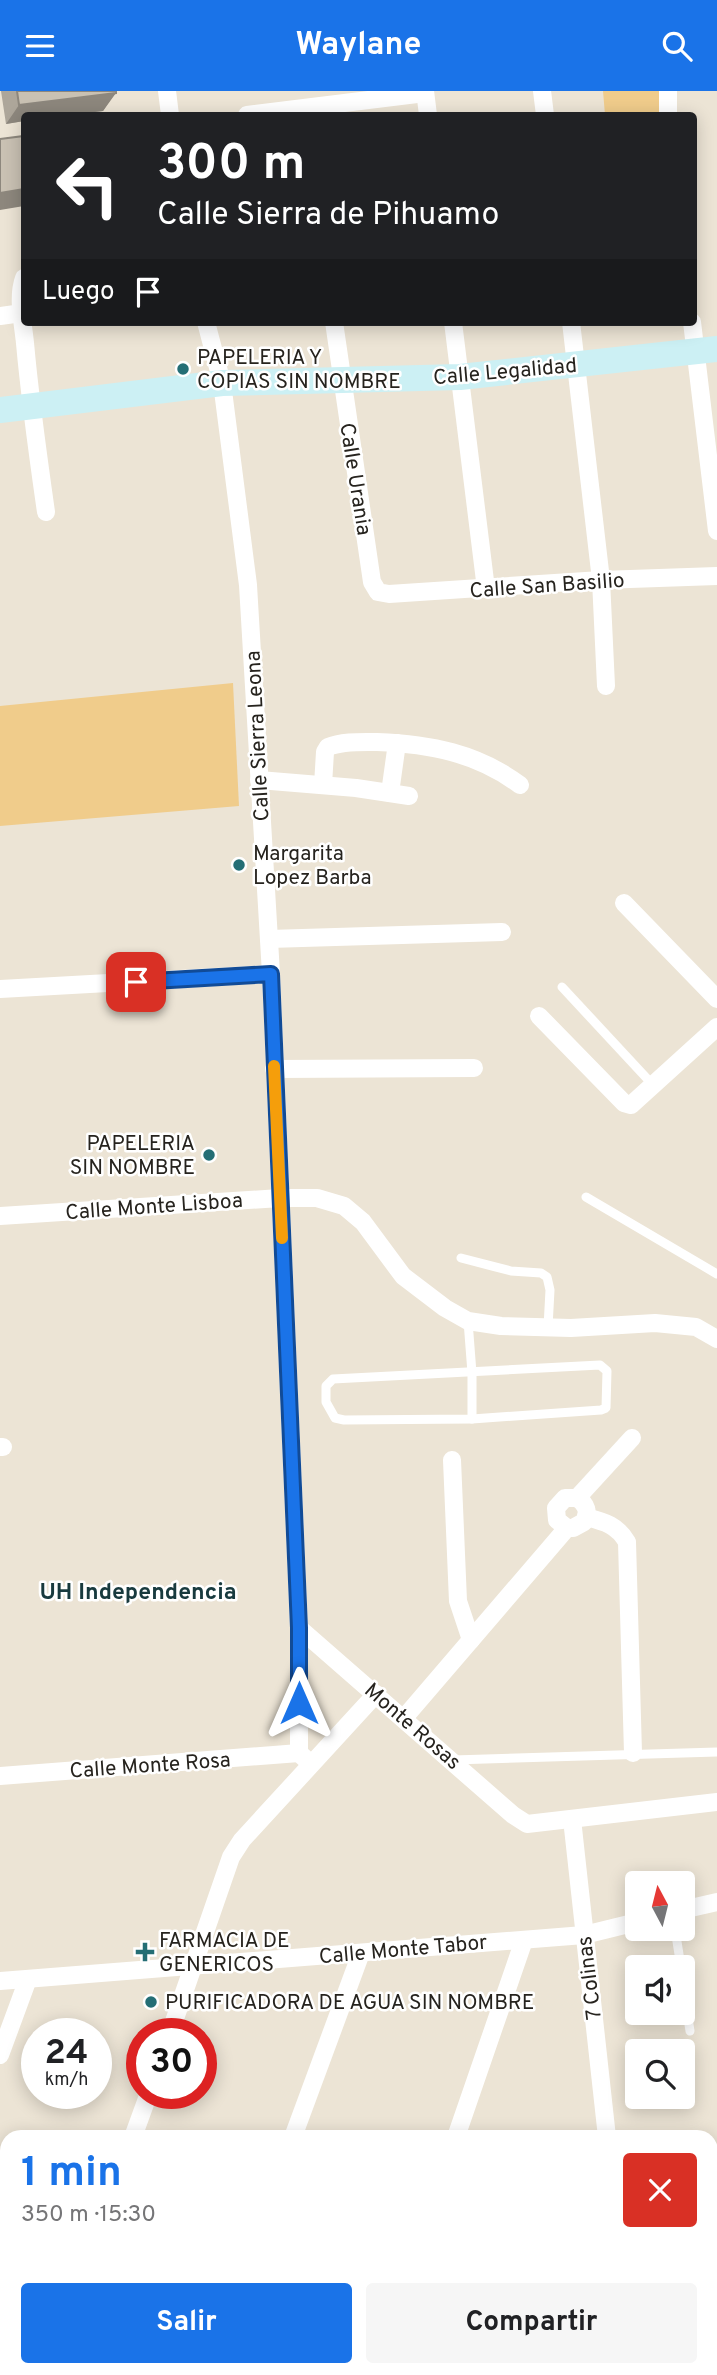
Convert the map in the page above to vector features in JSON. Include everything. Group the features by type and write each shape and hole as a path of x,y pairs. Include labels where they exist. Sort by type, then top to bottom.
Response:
{"street":[{"path":"167,91 170,112"},
{"path":"542,91 545,112"},
{"path":"668,91 668,112"},
{"path":"310,112 425,92 428,112"},
{"path":"0,316 21,313"},
{"path":"23,326 30,405 46,512"},
{"name":"Calle Sierra Leona","path":"207,326 222,383 248,585 271,974 305,1759"},
{"name":"Calle Urania","path":"334,326 372,582 378,591"},
{"path":"454,326 486,589"},
{"path":"572,326 601,580 606,686"},
{"path":"694,326 706,350 717,531"},
{"name":"Calle Legalidad","path":"0,409 222,383 460,377 706,350"},
{"name":"Calle San Basilio","path":"378,591 388,594 601,580 717,576"},
{"path":"323,785 325,752 328,747 366,742 422,745 463,754 496,769 520,785"},
{"path":"390,793 397,743"},
{"path":"259,780 409,796"},
{"path":"624,903 717,999"},
{"path":"269,939 502,932"},
{"path":"0,989 271,974"},
{"path":"539,1016 624,1103 631,1105 717,1027"},
{"path":"274,1069 474,1068"},
{"name":"Calle Monte Lisboa","path":"0,1216 317,1198 344,1206 363,1222 403,1276 445,1308 468,1321 501,1326 548,1327 654,1323 696,1327 717,1339"},
{"path":"567,1528 558,1520 556,1508 565,1499 577,1498 632,1438"},
{"path":"452,1461 458,1601 471,1640"},
{"path":"404,1718 567,1528 579,1526 586,1517 585,1506 577,1498"},
{"path":"586,1517 612,1525 621,1532 627,1542 633,1753"},
{"name":"Monte Rosas","path":"299,1628 513,1815 527,1824 572,1819"},
{"path":"176,2018 231,1857 305,1759 376,1694"},
{"name":"Calle Monte Rosa","path":"0,1776 305,1759"},
{"path":"572,1819 717,1802"},
{"name":"7 Colinas","path":"572,1819 606,2130"},
{"path":"695,1907 717,1902"},
{"name":"Calle Monte Tabor","path":"0,1981 584,1935 625,1925"},
{"path":"458,2130 524,1940"},
{"path":"296,2130 361,1953"},
{"path":"0,2055 28,1979"},
{"path":"136,2130 143,2109"}],"lane":[{"path":"562,988 653,1085"},
{"path":"586,1196 717,1274"},
{"path":"461,1258 511,1271 541,1273 547,1277 550,1290 548,1327"},
{"path":"468,1321 472,1419"},
{"path":"600,1365 607,1371 608,1403 606,1408 601,1410 472,1419 344,1420 330,1412 326,1394 328,1382 333,1379 600,1365"},
{"path":"453,1760 717,1752"},
{"path":"689,2025 690,2031"}],"shaded area":[{"path":"603,91 661,91 661,112 605,112"},
{"path":"233,683 239,806 0,826 0,706"}],"building":[{"path":"17,91 116,91 116,93 19,105"},
{"path":"21,136 21,190 0,193 0,139"}],"slow traffic":[{"path":"274,1066 282,1238"}],"place":[{"name":"PAPELERIA Y COPIAS SIN NOMBRE","path":"183,369"},
{"name":"Margarita Lopez Barba","path":"239,865"},
{"name":"PAPELERIA SIN NOMBRE","path":"209,1155"},
{"name":"FARMACIA DE GENERICOS","path":"145,1952"},
{"name":"PURIFICADORA DE AGUA SIN NOMBRE","path":"151,2002"}],"district":[{"name":"UH Independencia","path":"138,1591"}],"route":[{"path":"136,982 271,974 299,1628 299,1703"}]}
